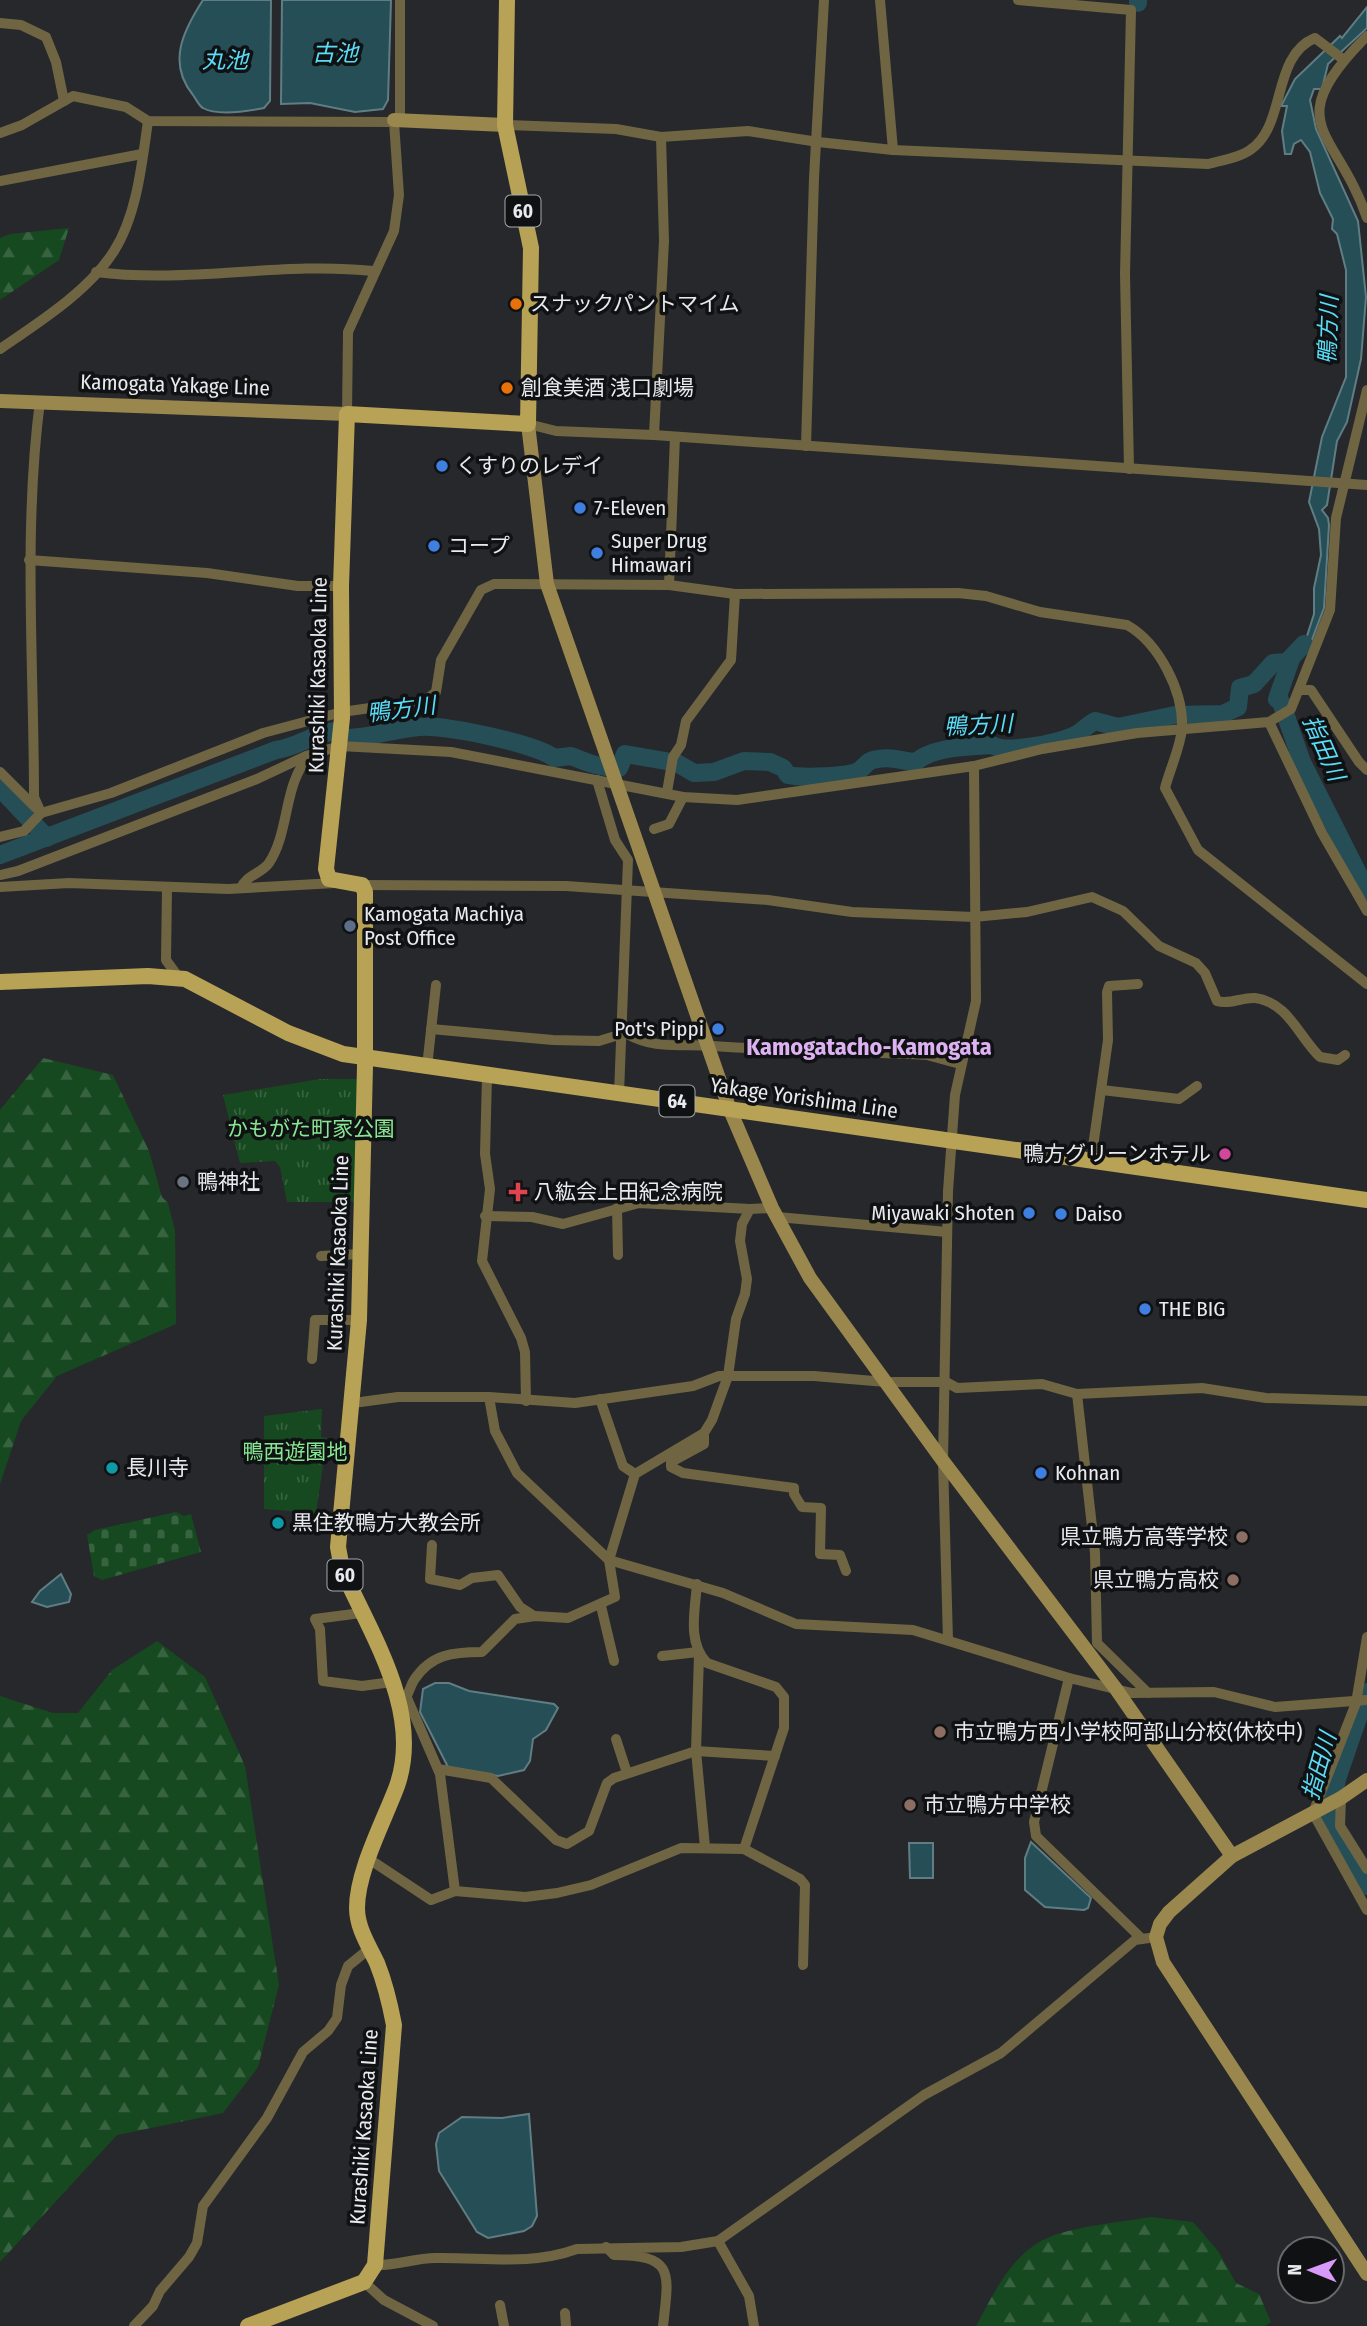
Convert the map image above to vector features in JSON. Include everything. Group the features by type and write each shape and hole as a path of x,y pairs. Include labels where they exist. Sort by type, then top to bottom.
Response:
{"main road":[{"name":"60","path":"507,0 505,125 531,248 528,424"},
{"path":"347,414 528,424"},
{"name":"Kurashiki Kasaoka Line","path":"335,883 329,879 326,869 342,715 341,586 347,414"},
{"path":"335,883 362,885"},
{"name":"Kurashiki Kasaoka Line","path":"362,885 363,1057 359,1320 338,1547 342,1569 392,1682 404,1701 404,1761 369,1858 357,1909 369,1950 389,1999 394,2025 376,2265"},
{"name":"Yakage Yorishima Line","path":"0,982 148,976 179,978 201,986 310,1044 363,1057 1367,1200"},
{"path":"248,2326 364,2282 376,2265"}],"street":[{"path":"347,414 348,332 373,271 394,231 399,195 394,121 400,115 400,0"},
{"path":"806,446 824,0"},
{"path":"880,0 893,150"},
{"path":"1018,0 1131,10 1125,274 1129,469"},
{"path":"0,23 21,25 46,37 57,62 64,101"},
{"path":"1367,36 1344,60 1330,80 1317,116 1322,134 1360,197 1367,218"},
{"path":"0,133 22,125 73,96 126,107 148,121 394,121 616,129 661,137 748,131 893,150 1208,164 1248,152 1266,132 1286,73 1297,53 1315,38 1344,60"},
{"path":"0,349 61,306 114,251 132,208 148,121"},
{"path":"654,435 664,242 661,137"},
{"path":"0,181 142,154"},
{"path":"96,272 221,275 270,269 335,267 373,271"},
{"path":"0,875 18,871 244,784 310,755 340,746 452,752 683,797 737,800 974,766 1042,749 1181,725 1272,720 1291,709 1330,610 1340,483 1367,390"},
{"name":"Kamogata Yakage Line","path":"0,401 347,414"},
{"path":"40,401 31,470 29,560 34,657 34,797 41,814"},
{"path":"1232,1856 1116,1689 943,1461 810,1278 774,1212 730,1110 547,584 528,424 556,431 654,435 1367,485"},
{"path":"668,585 676,437"},
{"path":"29,560 207,573 298,586 341,586"},
{"path":"0,837 24,831 41,814 111,793 263,733 426,700 436,692 441,660 481,590 494,584 668,585 735,594 958,593 986,596 1040,612 1127,625 1139,632 1158,654 1176,692 1181,725 1164,788 1198,850 1367,984"},
{"path":"667,792 673,757 681,745 686,721 731,660 735,594"},
{"path":"1299,690 1311,690 1367,770"},
{"path":"1272,720 1322,833 1367,911"},
{"path":"241,888 246,880 268,864 298,772 310,755"},
{"path":"948,1640 943,1461 947,1232 950,1140 960,1064 976,1001 974,766"},
{"path":"0,772 41,814"},
{"path":"597,780 615,840 628,860 619,1094"},
{"path":"654,829 668,824 683,797"},
{"path":"0,887 69,883 167,888 241,888 335,883"},
{"path":"362,885 519,883 768,900 852,912 974,918 1049,908 1092,897 1123,911 1159,946 1196,963 1205,973 1217,1001 1245,998 1272,1003 1296,1024 1320,1056 1338,1060 1345,1055"},
{"path":"167,888 166,960 179,978"},
{"path":"1091,1161 1108,1040 1107,992 1109,986 1138,984"},
{"path":"428,1067 436,985"},
{"path":"431,1029 553,1040 599,1041 621,1033 660,1046 708,1045 927,1055 960,1064"},
{"path":"487,1076 485,1154 490,1189 482,1261 522,1338 525,1352 526,1401"},
{"path":"1102,1090 1179,1098 1197,1086"},
{"path":"485,1216 532,1217 563,1224 639,1203 750,1209 947,1232"},
{"path":"617,1208 618,1255"},
{"path":"750,1209 742,1224 740,1241 747,1279 746,1294 736,1320 728,1376 705,1433 704,1444 671,1462 671,1467 683,1473 794,1488 797,1502 802,1507 821,1508 820,1554 840,1555 846,1571"},
{"path":"321,1256 360,1254"},
{"path":"312,1359 314,1320 359,1320"},
{"path":"352,1403 398,1397 489,1397 575,1403 693,1386 728,1376 814,1376 886,1382 946,1382 957,1388 1042,1384 1077,1394 1202,1388 1266,1398 1367,1401"},
{"path":"1077,1394 1095,1553 1097,1643 1148,1693"},
{"path":"489,1397 495,1431 517,1473 608,1560 696,1584 796,1624 913,1630 1069,1678 1116,1689 1148,1693 1214,1692 1275,1707 1362,1701"},
{"path":"600,1399 623,1466 635,1474"},
{"path":"454,1891 438,1769 404,1701 412,1683 432,1660 454,1652 482,1652 506,1625 515,1619 535,1616 568,1618 601,1606 615,1597 608,1560 635,1474 705,1433"},
{"path":"432,1545 430,1579 460,1585 472,1578 498,1575 520,1607 535,1616"},
{"path":"696,1584 694,1637 699,1653 696,1751 705,1847"},
{"path":"601,1606 614,1661"},
{"path":"361,1613 315,1619 320,1629 323,1681 362,1686 392,1682"},
{"path":"1312,1813 1362,1701 1367,1637"},
{"path":"662,1656 699,1653"},
{"path":"699,1653 707,1663 776,1687 784,1697 784,1728 744,1849"},
{"path":"1069,1678 1034,1822 1036,1836 1141,1938"},
{"path":"616,1738 628,1773"},
{"path":"438,1769 491,1778 556,1840 567,1844 589,1831 607,1783 628,1773 696,1751 775,1756"},
{"path":"1367,1780 1341,1798 1232,1856 1169,1912 1160,1924 1156,1937 1163,1962 1367,2274"},
{"path":"1341,1798 1340,1826 1367,1869"},
{"path":"1312,1813 1367,1910"},
{"path":"369,1858 431,1900 454,1891 525,1897 557,1893 591,1885 668,1852 705,1847 744,1849 800,1879 805,1885 803,1965"},
{"path":"376,2265 435,2258 492,2262 606,2247 681,2247 718,2241 924,2095 1001,2053 1141,1938 1156,1937"},
{"path":"134,2326 153,2306 160,2291 197,2244 203,2206 267,2118 303,2052 328,2031 337,2018 341,1985 348,1966 369,1950"},
{"path":"718,2241 749,2296 754,2326"},
{"path":"606,2247 614,2255 652,2257 659,2262 667,2288 663,2326"},
{"path":"364,2282 384,2300 433,2326"},
{"path":"500,2305 504,2326"},
{"path":"565,2313 566,2326"}],"green space":[{"path":"69,228 59,260 0,300 0,238 10,234"},
{"path":"43,1058 113,1075 149,1151 175,1230 176,1324 57,1376 21,1421 0,1484 0,1110"},
{"name":"かもがた町家公園","path":"320,1079 357,1079 357,1202 287,1202 280,1167 275,1161 240,1163 223,1095"},
{"name":"鴨西遊園地","path":"322,1409 321,1437 327,1438 316,1513 264,1509 264,1416"},
{"path":"176,1512 184,1516 191,1514 201,1552 102,1580 94,1576 87,1535 95,1530"},
{"path":"157,1641 205,1677 245,1766 279,1985 258,2067 223,2113 117,2135 0,2262 0,1696 53,1713 78,1713 112,1670"},
{"path":"1151,2217 1193,2222 1218,2251 1236,2283 1259,2294 1271,2322 1265,2326 976,2326 1008,2271 1036,2244 1076,2229"}],"water":[{"name":"丸池","path":"203,0 271,0 270,101 264,108 233,112 209,110 200,106 185,83 179,59 181,47 189,23"},
{"name":"古池","path":"282,0 391,0 388,100 383,109 355,112 310,103 281,104"},
{"path":"1367,7 1367,28 1328,64 1322,89 1314,89 1310,100 1316,129 1358,221 1366,297 1361,359 1347,422 1337,441 1327,505 1322,510 1329,525 1324,608 1311,642 1292,664 1285,659 1307,636 1314,614 1314,588 1321,555 1319,529 1309,502 1322,437 1346,377 1346,270 1337,234 1332,229 1333,219 1320,193 1310,152 1301,140 1294,144 1291,154 1285,154 1282,131 1287,106 1281,106 1295,79 1340,36 1342,38"},
{"path":"61,1574 71,1594 69,1602 47,1607 32,1602 40,1591"},
{"path":"435,1683 449,1683 469,1691 554,1704 558,1708 546,1730 533,1739 530,1761 524,1770 498,1776 448,1767 420,1712 423,1689"},
{"path":"1031,1842 1091,1898 1088,1908 1045,1907 1025,1890 1025,1858"},
{"path":"909,1843 933,1843 933,1878 910,1878"},
{"path":"529,2114 537,2216 532,2226 524,2231 488,2238 477,2232 439,2171 436,2144 439,2133 462,2117 502,2118"}],"waterway":[{"name":"鴨方川","path":"0,855 328,732 336,731 344,738 354,738 431,727 489,736 529,747 554,758 571,756 606,767 619,768 625,754 677,763 694,773 714,772 744,761 770,762 783,768 788,775 814,777 854,772 878,759 916,762 932,753 952,748 992,745 1020,748 1055,742 1079,733 1095,721 1118,727 1175,715 1223,714 1238,707 1240,688 1254,684 1273,663 1287,662 1304,644"},
{"name":"指田川","path":"1291,659 1277,699 1281,702 1302,762 1367,891"},
{"path":"0,788 47,838"},
{"name":"指田川","path":"1367,1692 1337,1779 1328,1826 1367,1886"}],"place":[{"name":"スナックパントマイム","path":"516,304"},
{"name":"創食美酒 浅口劇場","path":"507,388"},
{"name":"くすりのレデイ","path":"442,466"},
{"name":"7-Eleven","path":"580,508"},
{"name":"コープ","path":"434,546"},
{"name":"Super Drug Himawari","path":"597,553"},
{"name":"Kamogata Machiya Post Office","path":"350,926"},
{"name":"Pot's Pippi","path":"718,1029"},
{"name":"鴨方グリーンホテル","path":"1225,1154"},
{"name":"鴨神社","path":"183,1182"},
{"name":"八紘会上田紀念病院","path":"518,1192"},
{"name":"Miyawaki Shoten","path":"1029,1213"},
{"name":"Daiso","path":"1061,1214"},
{"name":"THE BIG","path":"1145,1309"},
{"name":"長川寺","path":"112,1468"},
{"name":"Kohnan","path":"1041,1473"},
{"name":"黒住教鴨方大教会所","path":"278,1523"},
{"name":"県立鴨方高等学校","path":"1242,1537"},
{"name":"県立鴨方高校","path":"1233,1580"},
{"name":"市立鴨方西小学校阿部山分校(休校中)","path":"940,1732"},
{"name":"市立鴨方中学校","path":"910,1805"}],"district":[{"name":"Kamogatacho-Kamogata","path":"869,1047"}]}
